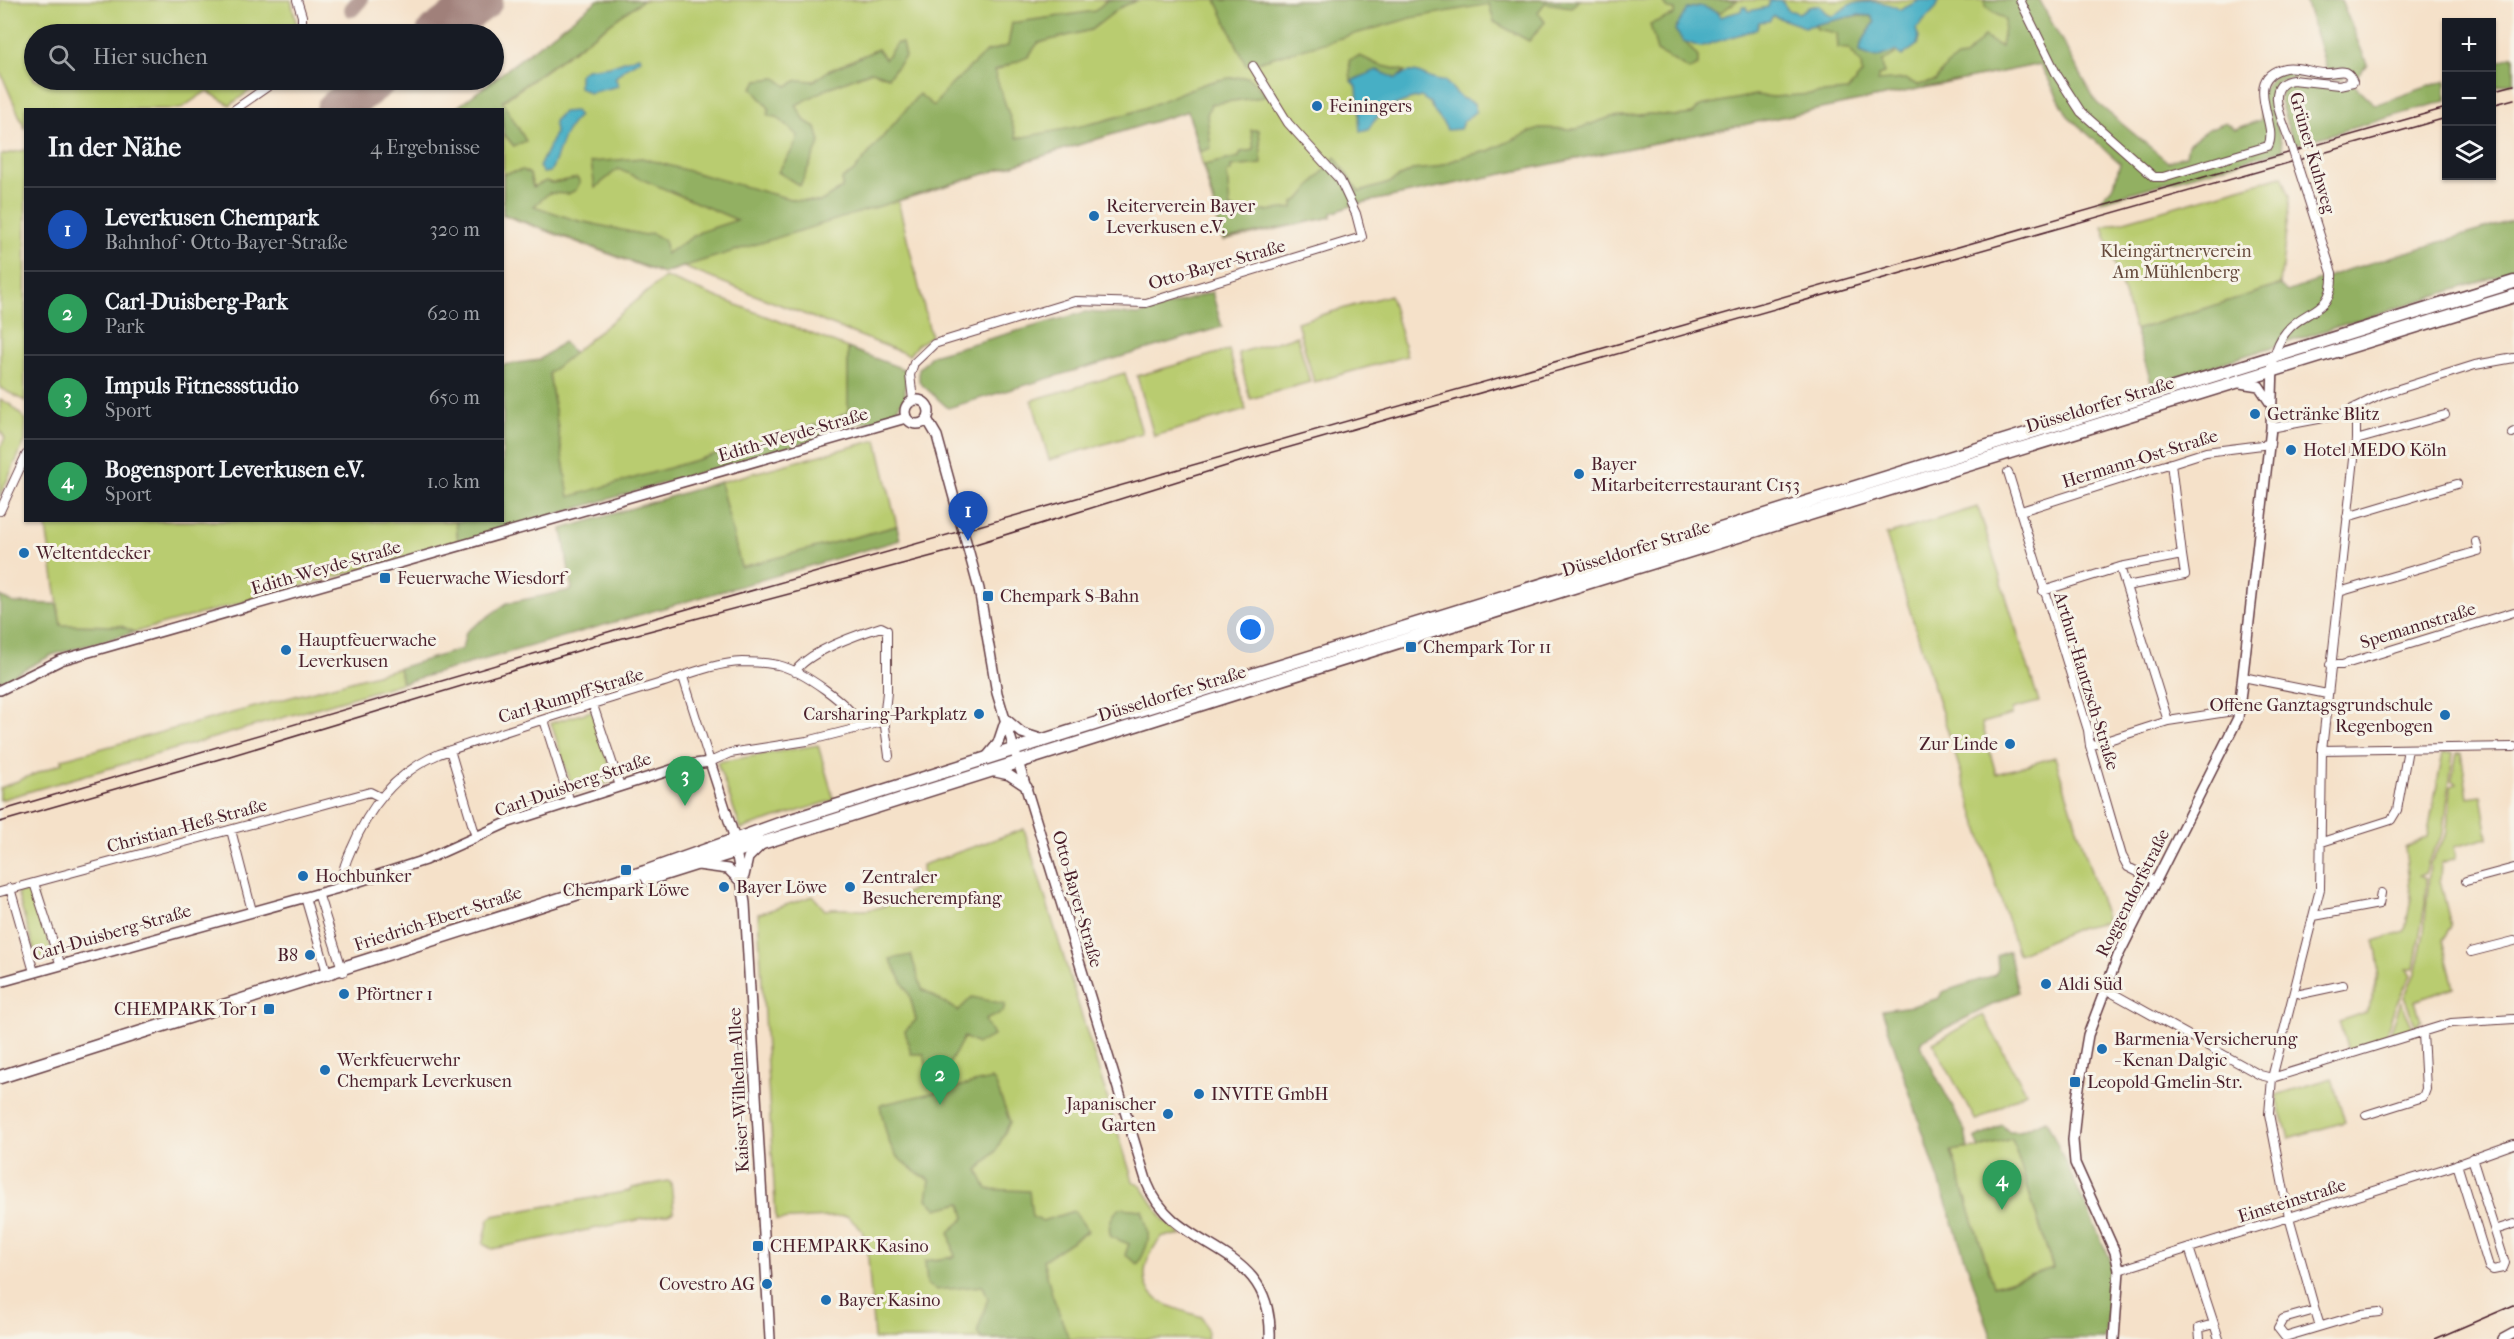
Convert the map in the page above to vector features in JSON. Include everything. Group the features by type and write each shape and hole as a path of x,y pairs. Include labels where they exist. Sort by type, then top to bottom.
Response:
{"main road":[{"name":"Düsseldorfer Straße","path":"769,839 1017,755 1671,551 2514,282"},
{"name":"Düsseldorfer Straße","path":"1671,551 2234,383 2514,296"},
{"name":"Düsseldorfer Straße","path":"1017,755 1044,740 1365,647"},
{"name":"Düsseldorfer Straße","path":"887,792 986,765"},
{"name":"Friedrich-Ebert-Straße","path":"0,1084 629,877 735,845 887,792"},
{"name":"Friedrich-Ebert-Straße","path":"735,845 769,839"},
{"path":"694,864 735,845"},
{"name":"Friedrich-Ebert-Straße","path":"343,971 694,864"},
{"name":"Friedrich-Ebert-Straße","path":"0,1077 328,976"}],"street":[{"path":"297,0 302,24"},
{"name":"Grüner Kuhweg","path":"2020,0 2062,83 2080,112 2154,177 2163,177 2268,146 2271,137 2262,93 2267,80 2278,70 2292,68 2325,74 2341,70 2348,73 2354,82 2345,85 2293,80 2285,81 2279,86 2276,98 2332,273 2333,288 2327,302 2286,331 2274,358"},
{"name":"Otto-Bayer-Straße","path":"914,400 910,375 914,363 934,344 1075,301 1146,303 1362,237 1356,214 1340,180 1288,123 1253,66"},
{"path":"237,108 263,90"},
{"name":"Roggendorfstraße","path":"2114,1339 2119,1270 2115,1252 2081,1179 2073,1152 2073,1128 2086,1047 2118,956 2231,737 2240,710 2270,444 2274,358"},
{"path":"2271,428 2340,415 2383,394 2475,365 2514,358"},
{"path":"2234,383 2259,386 2272,406"},
{"path":"914,400 922,400 927,404 929,412 927,419 919,424 906,418 905,409 914,400"},
{"path":"2320,1326 2289,1217 2269,1114 2272,1078 2322,879 2322,750 2356,440 2356,407"},
{"path":"2356,440 2445,415"},
{"name":"Edith-Weyde-Straße","path":"0,690 62,660 906,418"},
{"name":"Otto-Bayer-Straße","path":"927,419 936,436 976,579 992,670 1006,719 1076,956 1150,1191 1164,1213 1176,1225 1229,1255 1247,1271 1261,1291 1267,1306 1270,1339"},
{"name":"Hermann-Ost-Straße","path":"2021,511 2218,449 2270,444"},
{"path":"0,512 24,459"},
{"path":"2126,586 2185,575 2170,463"},
{"name":"Arthur-Hantzsch-Straße","path":"2008,472 2043,591 2088,730 2090,746 2122,856 2128,867 2157,882"},
{"path":"2347,517 2457,484"},
{"path":"2339,592 2478,551 2476,542"},
{"path":"2043,591 2120,567 2182,555"},
{"path":"2120,567 2168,721"},
{"name":"Spemannstraße","path":"2330,665 2342,665 2514,612"},
{"path":"795,672 799,665 836,645 881,627 887,630 887,692 884,719 889,756"},
{"name":"Carl-Rumpff-Straße","path":"343,886 346,861 360,828 380,797 409,770 429,758 450,750 683,677 739,662 780,665 795,672 848,708 857,717 861,727"},
{"path":"683,677 710,762"},
{"path":"2243,677 2327,694"},
{"path":"593,705 620,786"},
{"path":"2090,746 2168,721 2240,710"},
{"name":"Carl-Duisberg-Straße","path":"0,982 60,963 343,886 425,860 509,822 687,765 704,760 710,762 730,753 807,741 878,723 884,719"},
{"path":"1026,787 1009,775 986,765 998,743 1006,719 1022,733 1044,740"},
{"path":"544,720 570,802"},
{"path":"2322,750 2514,747"},
{"path":"2322,842 2391,820 2397,810 2408,749"},
{"path":"450,750 476,837"},
{"name":"Kaiser-Wilhelm-Allee","path":"710,762 735,845 743,884 770,1339"},
{"name":"Christian-Heß-Straße","path":"0,892 370,792 380,797"},
{"path":"231,830 252,911"},
{"path":"743,884 748,858 769,839"},
{"path":"694,864 724,867 735,874 743,884"},
{"path":"2466,881 2514,868"},
{"path":"34,883 60,963"},
{"path":"10,888 34,972"},
{"path":"318,893 343,971"},
{"path":"2314,916 2379,904 2381,893"},
{"path":"304,897 328,976"},
{"path":"2471,952 2514,941"},
{"path":"2295,992 2301,994 2343,986"},
{"path":"2105,988 2260,1075 2272,1078 2462,1021 2514,1018"},
{"path":"2366,1115 2423,1096 2426,1089 2423,1033"},
{"name":"Einsteinstraße","path":"2119,1270 2514,1144"},
{"path":"2457,1164 2489,1267 2499,1270 2505,1263 2472,1158"},
{"path":"2495,1230 2514,1224"},
{"path":"2189,1248 2219,1339"},
{"path":"2315,1310 2283,1319 2278,1328 2285,1337 2379,1312"},
{"path":"2200,1339 2199,1328 2214,1324"},
{"path":"2503,1339 2514,1333"}],"green space":[{"path":"0,0 291,0 297,24 24,24 24,90 250,90 230,105 207,91 182,108 24,108 24,127 0,71"},
{"path":"598,0 643,0 502,101 526,141 514,146 504,134 504,108 456,108 480,90 504,90 504,72"},
{"path":"643,0 2009,0 2041,64 1356,204 1332,213 1331,217 1223,241 1188,111 898,201 931,336 917,345 909,355 683,267 663,274 504,215 504,134 514,146 502,102"},
{"path":"1107,0 1138,0 1121,7 1091,30 1038,43 1028,57 994,71 1017,138 1116,117 1203,84 1233,77 1248,77 1265,94 1263,97 1211,104 1207,115 1211,148 1200,152 1188,111 663,273 504,214 504,174 523,170 530,174 533,187 546,181 552,183 577,178 580,182 576,190 568,194 549,193 534,206 575,220 645,235 651,233 665,241 666,254 700,232 737,220 618,169 595,188 591,162 642,158 794,200 820,202 842,188 842,179 853,172 919,94 934,106 945,91 986,52 1008,46 1012,23 1095,11"},
{"path":"1216,0 1580,0 1571,7 1545,3 1538,12 1545,22 1529,41 1494,22 1489,4 1411,18 1246,65"},
{"path":"1669,0 1738,0 1720,13 1716,11 1681,21 1675,30 1698,57 1698,65 1689,70 1657,51 1650,24 1674,15 1675,10 1668,9 1664,3"},
{"path":"1985,0 2039,0 2097,103 2168,162 2186,155 2188,144 2208,129 2226,122 2235,129 2261,120 2258,97 2277,74 2287,69 2344,72 2343,79 2302,77 2278,81 2270,99 2283,150 2098,202 2114,185 2120,163 2068,116 2040,64 1356,204 1332,213 1331,217 1223,240 1204,165 1239,157 1241,152 1254,150 1251,130 1259,130 1262,164 1231,167 1231,172 1227,172 1230,209 1235,209 1236,214 1293,208 1293,203 1301,198 1335,157 1359,192 1389,183 1412,170 1433,168 1465,156 1488,151 1539,128 1577,129 1611,117 1692,114 1700,106 1755,95 1774,97 1847,91 1862,74 1861,64 1849,49 1838,48 1837,33 1817,29 1814,24 1843,18 1871,16 1875,21 1868,32 1895,54 1882,62 1884,74 1878,76 1878,81 1905,79 1918,85 1935,81 1946,66 1957,58 1964,57 1984,37 2001,47 2005,20 1985,7"},
{"path":"2305,0 2341,0 2367,64 2357,77 2354,78 2345,68 2327,70"},
{"path":"897,43 902,43 905,57 888,77 872,71 833,86 796,105 805,121 816,128 820,142 800,186 778,172 793,149 798,136 777,117 768,116 769,108 752,88 758,80 776,78 787,86 798,80 814,81 828,71 878,49 885,59"},
{"path":"1360,56 1379,65 1405,71 1396,79 1377,71 1351,81 1349,60"},
{"path":"2514,56 2514,82 2496,87 2496,63"},
{"path":"2442,81 2442,102 2294,145 2279,99 2283,87 2294,83 2354,85 2375,105"},
{"path":"24,150 24,400 0,388 0,155"},
{"name":"Kleingärtnerverein Am Mühlenberg","path":"2282,176 2290,196 2280,285 2135,330 2103,227"},
{"path":"2514,220 2514,271 2152,385 2135,330 2280,285 2287,292 2344,271"},
{"path":"665,277 848,348 849,412 833,420 569,498 549,373"},
{"path":"1212,292 1222,327 948,408 919,382 919,369 932,355 1085,312 1139,315"},
{"path":"1390,295 1407,356 1314,382 1297,322"},
{"path":"1297,336 1310,382 1250,399 1238,353"},
{"path":"563,342 574,353 549,373 569,497 833,420 848,412 848,348 906,370 905,397 891,417 845,426 819,438 458,543 456,522 504,522 504,365 539,360"},
{"path":"1229,350 1246,410 1154,436 1137,376"},
{"path":"1125,373 1142,433 1049,460 1032,400"},
{"path":"0,399 11,405 24,418 24,443 0,496 0,448 5,438 0,430"},
{"path":"877,440 897,526 740,568 720,482"},
{"path":"720,482 741,567 897,526 900,540 402,683 399,668 462,649 466,632 507,603 572,590 562,529"},
{"path":"1978,507 2039,702 2012,709 2012,715 1982,723 1996,774 2055,757 2107,922 2081,927 2018,954 1886,535"},
{"path":"45,522 456,522 458,543 135,632 120,626 61,625"},
{"path":"0,596 14,603 57,604 61,625 121,626 135,632 52,655 0,682"},
{"path":"399,668 402,683 0,800 0,788 62,763 62,759"},
{"path":"592,711 614,781 574,793 551,723"},
{"path":"818,745 834,800 741,829 717,762"},
{"path":"2443,753 2453,753 2444,831 2428,863 2426,873 2419,876 2426,879 2425,904 2414,969 2407,969 2411,975 2394,1009 2384,1040 2348,1051 2339,1021 2366,1012 2370,1004 2378,968 2374,941 2405,931 2411,899 2405,848 2427,837"},
{"path":"2457,753 2461,753 2468,797 2481,795 2488,838 2454,847 2456,858 2441,863 2440,880 2451,926 2442,940 2454,987 2415,1001 2421,1021 2418,1022 2420,1028 2417,1029 2404,997 2416,971 2424,933 2430,864 2448,831 2451,786 2457,784 2452,780"},
{"path":"1024,829 1133,1181 1142,1187 1163,1219 1181,1235 1163,1236 1152,1250 1146,1267 1146,1284 1150,1292 1162,1302 1202,1317 1208,1332 1207,1339 874,1339 867,1243 861,1229 847,1216 776,1220 758,914 813,896 825,910 863,910 880,907 923,882 922,865"},
{"path":"33,889 53,956 37,959 17,893"},
{"path":"2009,951 2018,992 1922,1040 1920,1045 1965,1131 1968,1148 1951,1151 1994,1286 2053,1268 2012,1139 1979,1148 1975,1139 2002,1125 2008,1131 2020,1131 2046,1120 2110,1259 2114,1279 2104,1339 1992,1339 1882,1010 1912,1006 1939,998 1942,992 1995,975 1998,969 1997,956"},
{"path":"911,955 922,989 958,1011 972,997 1005,1004 1003,1012 985,1020 993,1036 977,1044 964,1037 947,1068 928,1073 924,1054 911,1054 905,1031 916,1020 910,996 890,959"},
{"path":"2401,1002 2414,1030 2388,1039"},
{"path":"1983,1015 2026,1092 1976,1121 1933,1043"},
{"path":"2332,1078 2345,1122 2289,1138 2276,1095"},
{"path":"991,1079 995,1082 1010,1122 996,1151 978,1170 987,1189 1029,1191 1032,1217 1042,1221 1074,1211 1088,1231 1043,1260 1052,1294 1069,1339 982,1339 977,1333 988,1298 983,1286 936,1290 927,1284 925,1261 955,1257 949,1232 965,1218 961,1203 937,1209 927,1199 930,1180 917,1173 893,1151 880,1105"},
{"path":"2012,1138 2053,1269 1993,1286 1951,1150 1979,1148"},
{"path":"668,1181 671,1183 674,1211 668,1214 492,1249 483,1244 489,1219 493,1216 629,1191 632,1188"},
{"path":"1120,1208 1142,1210 1145,1219 1148,1238 1138,1264 1125,1255 1129,1244 1111,1237 1109,1229 1111,1221"}],"water":[{"path":"1770,0 1781,0 1788,10 1799,13 1809,7 1819,5 1828,15 1833,16 1849,5 1861,2 1889,4 1900,10 1920,0 1938,0 1937,7 1916,29 1919,38 1917,45 1902,56 1895,51 1876,58 1860,52 1861,44 1875,21 1871,16 1858,15 1805,27 1773,16 1769,21 1759,22 1757,29 1700,47 1683,41 1675,30 1687,9 1699,6 1716,11 1720,17 1741,11 1742,7 1746,7 1749,11 1768,7"},
{"path":"639,56 641,59 624,69 615,78 619,86 589,93 579,87 579,75 586,69 610,66"},
{"path":"1377,70 1396,79 1403,74 1415,72 1431,79 1445,81 1461,98 1474,103 1476,111 1463,122 1460,129 1447,130 1430,103 1421,97 1390,108 1378,117 1368,130 1360,132 1357,87 1351,81"},
{"path":"575,111 579,116 568,128 554,165 550,172 543,173 539,167 555,134 554,121 563,112"}],"taxiway":[{"path":"352,9 360,0"}],"runway":[{"path":"450,24 483,0"},
{"path":"339,108 363,90"}],"railway":[{"path":"2496,90 2514,85"},
{"path":"2496,104 2514,99"},
{"path":"0,811 645,621 2442,109"},
{"path":"0,822 230,756 604,643 966,547 1255,457 2442,119"},
{"path":"2435,1339 2514,1305"}],"place":[{"name":"Feiningers","path":"1317,106"},
{"name":"Reiterverein Bayer Leverkusen e.V.","path":"1094,216"},
{"name":"Getränke Blitz","path":"2255,414"},
{"name":"Hotel MEDO Köln","path":"2291,450"},
{"name":"Bayer Mitarbeiterrestaurant C153","path":"1579,474"},
{"name":"Leverkusen Chempark","path":"968,541"},
{"name":"Weltentdecker","path":"24,553"},
{"name":"Feuerwache Wiesdorf","path":"385,578"},
{"name":"Chempark S-Bahn","path":"988,596"},
{"name":"Chempark Tor 11","path":"1411,647"},
{"name":"Hauptfeuerwache Leverkusen","path":"286,650"},
{"name":"Carsharing-Parkplatz","path":"979,714"},
{"name":"Offene Ganztagsgrundschule Regenbogen","path":"2445,715"},
{"name":"Zur Linde","path":"2010,744"},
{"name":"Impuls Fitnessstudio","path":"685,806"},
{"name":"Chempark Löwe","path":"626,870"},
{"name":"Hochbunker","path":"303,876"},
{"name":"Bayer Löwe","path":"724,887"},
{"name":"Zentraler Besucherempfang","path":"850,887"},
{"name":"B8","path":"310,955"},
{"name":"Aldi Süd","path":"2046,984"},
{"name":"Pförtner 1","path":"344,994"},
{"name":"CHEMPARK Tor 1","path":"269,1009"},
{"name":"Barmenia Versicherung - Kenan Dalgic","path":"2102,1049"},
{"name":"Werkfeuerwehr Chempark Leverkusen","path":"325,1070"},
{"name":"Leopold-Gmelin-Str.","path":"2075,1082"},
{"name":"INVITE GmbH","path":"1199,1094"},
{"name":"Carl-Duisberg-Park","path":"940,1105"},
{"name":"Japanischer Garten","path":"1168,1114"},
{"name":"Bogensport Leverkusen e.V.","path":"2002,1210"},
{"name":"CHEMPARK Kasino","path":"758,1246"},
{"name":"Covestro AG","path":"767,1284"},
{"name":"Bayer Kasino","path":"826,1300"}]}
